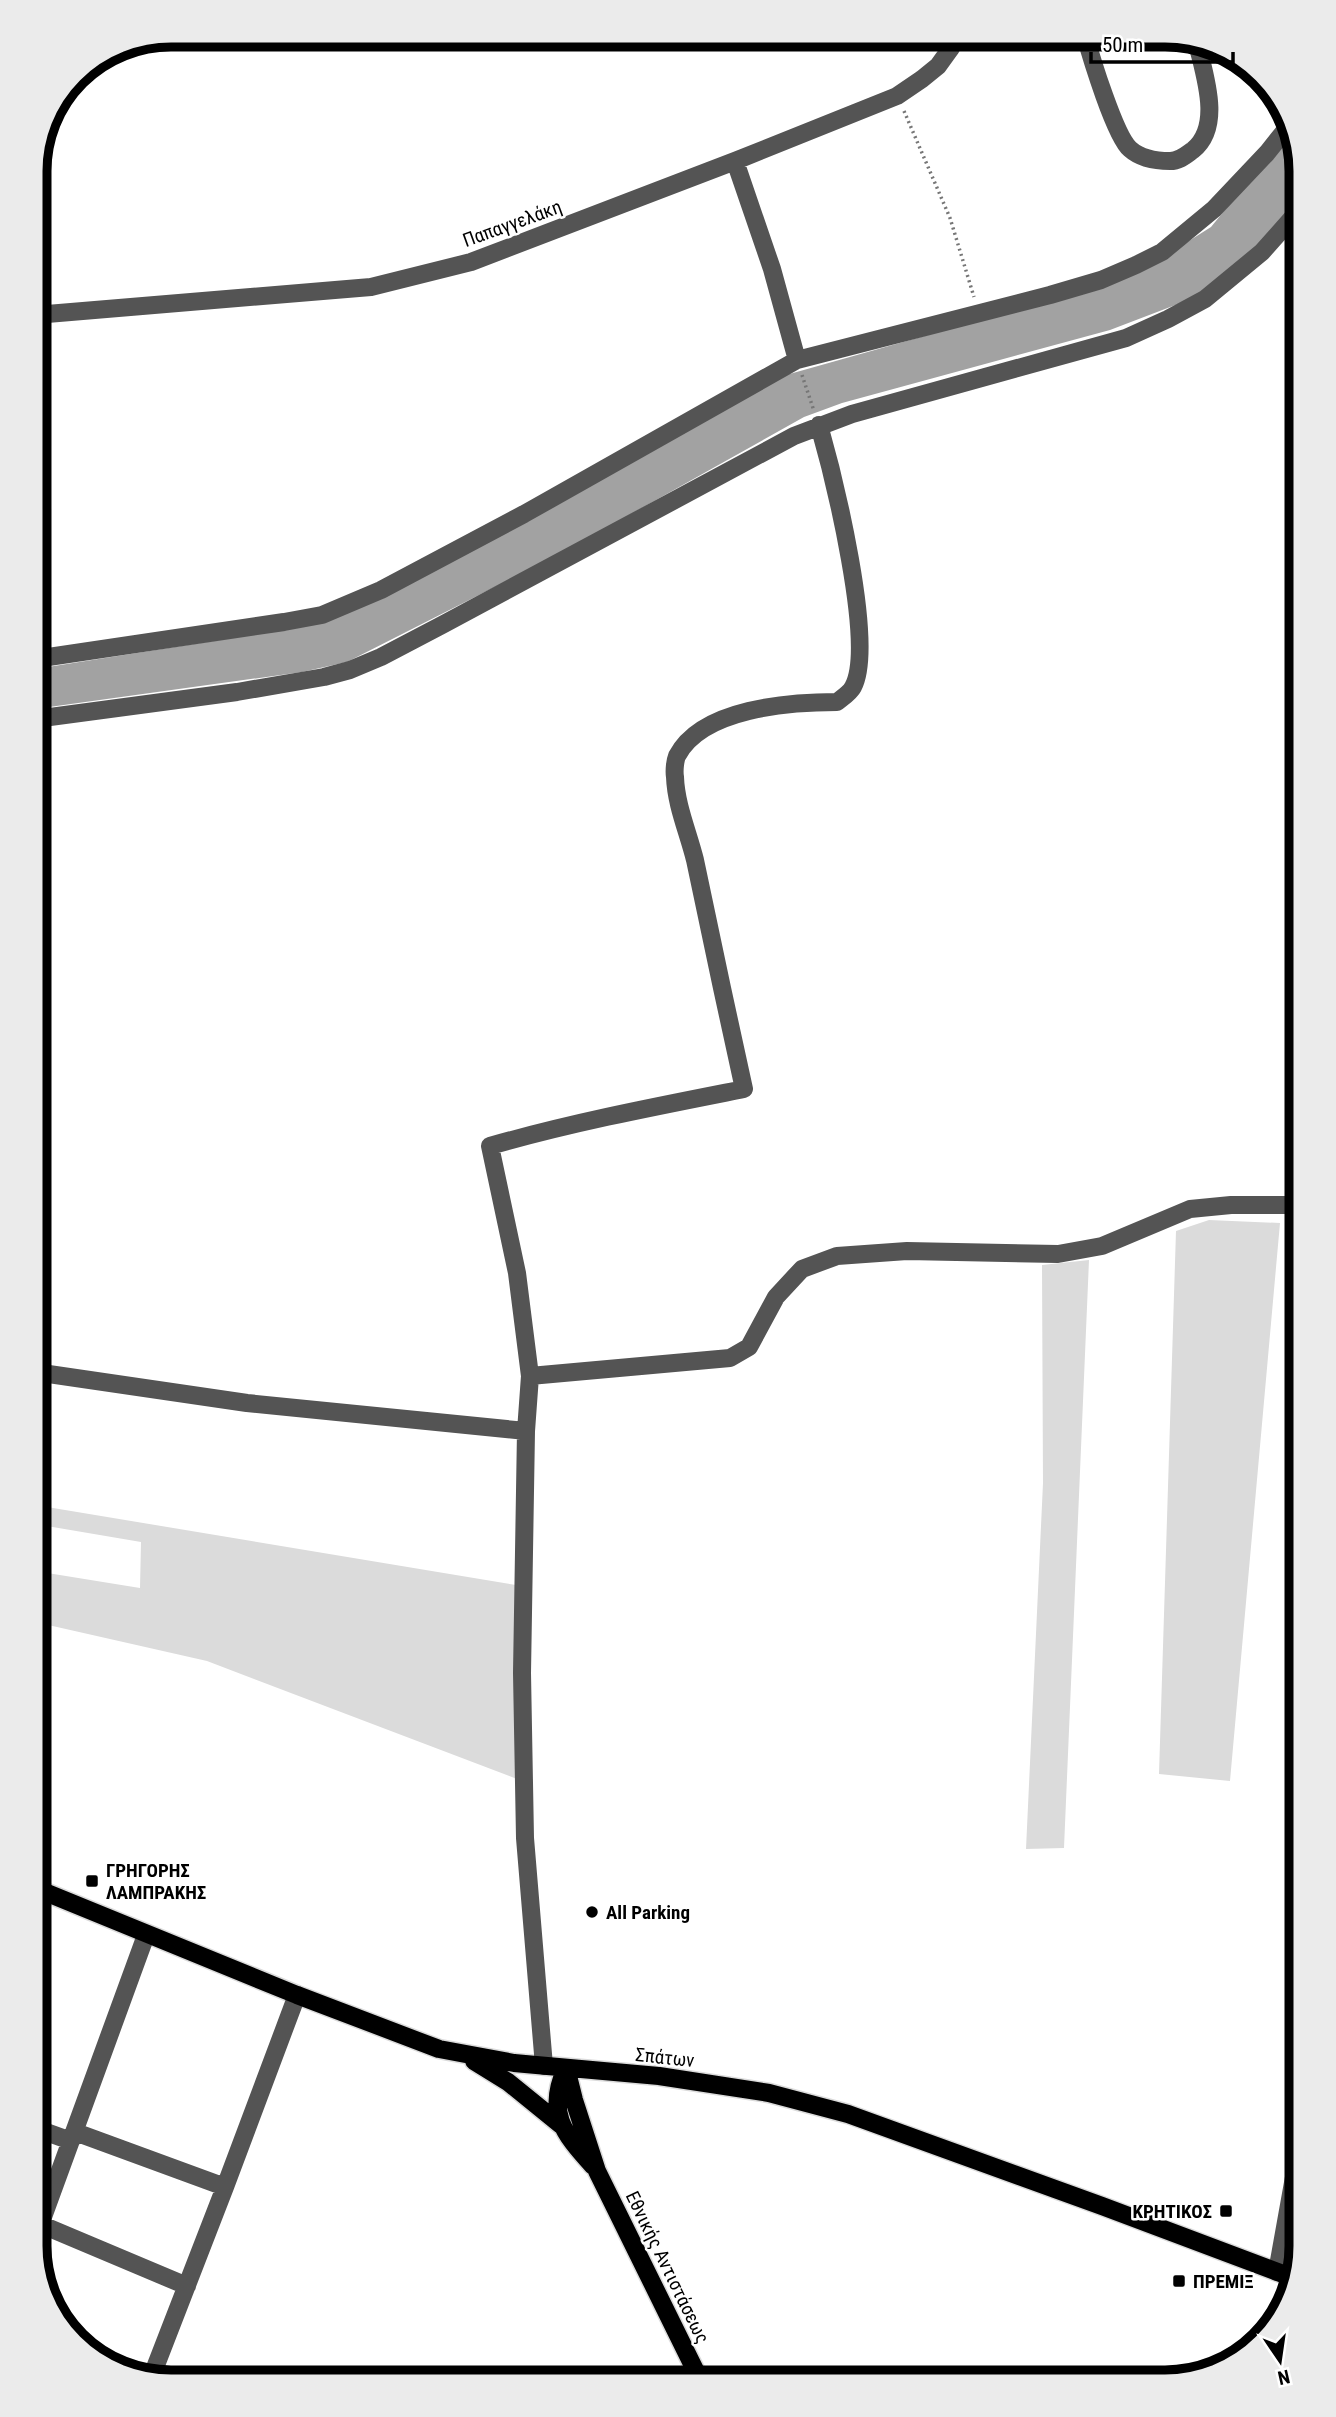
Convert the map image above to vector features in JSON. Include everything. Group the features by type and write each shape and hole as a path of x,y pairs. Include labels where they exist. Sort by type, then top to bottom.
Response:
{"main road":[{"name":"Σπάτων","path":"47,1893 413,2041 461,2054 544,2066 659,2076 757,2091 848,2114 1284,2274"},
{"name":"Εθνικής Αντιστάσεως","path":"461,2054 508,2082 561,2125 597,2171"},
{"name":"Εθνικής Αντιστάσεως","path":"566,2068 597,2171 695,2370"},
{"path":"561,2125 557,2095 566,2068"}],"street":[{"name":"Παπαγγελάκη","path":"48,314 371,287 471,262 897,96 938,66 951,48"},
{"path":"1089,48 1112,117 1128,148 1144,158 1167,161 1177,160 1201,144 1209,124 1208,90 1199,53"},
{"path":"48,657 284,622 322,615 349,605 513,519 797,360 1050,295 1101,280 1136,265 1186,234 1227,196 1282,133"},
{"path":"735,161 772,269 797,360"},
{"path":"48,717 237,692 350,670 381,657 793,436 852,414 1126,338 1168,319 1205,299 1262,252 1289,222"},
{"path":"544,2066 525,1838 522,1673 526,1431 530,1376 517,1273 490,1146 610,1116 744,1089 694,856 679,805 675,776 676,757 694,736 718,721 759,709 809,702 837,702 852,688 859,664 859,622 831,468 819,425"},
{"path":"530,1376 730,1358 749,1347 776,1297 802,1269 837,1256 907,1251 1058,1254 1102,1246 1190,1209 1231,1205 1289,1205"},
{"path":"47,1374 247,1403 526,1431"},
{"path":"47,2203 146,1935"},
{"path":"155,2368 296,1995"},
{"path":"47,2131 225,2187"},
{"path":"47,2233 187,2286"},
{"path":"1284,2274 1289,2234"}],"path":[{"path":"897,96 950,218 979,312"},
{"path":"797,360 819,425"}],"shaded area":[{"path":"1284,138 1289,171 1289,210 1261,242 1200,293 1178,304 1110,330 842,403 804,417 556,556 347,662 302,672 48,707 48,667 290,629 786,375 928,335 1173,251 1211,227"},
{"path":"1209,1220 1280,1223 1230,1781 1159,1774 1176,1231"},
{"path":"1089,1260 1064,1848 1026,1849 1043,1483 1042,1265"},
{"path":"47,1507 516,1585 517,1779 207,1661 47,1625 47,1573 140,1588 141,1542 47,1526"}],"place":[{"name":"ΓΡΗΓΟΡΗΣ ΛΑΜΠΡΑΚΗΣ","path":"92,1881"},
{"name":"All Parking","path":"592,1912"},
{"name":"ΚΡΗΤΙΚΟΣ","path":"1226,2211"},
{"name":"ΠΡΕΜΙΞ","path":"1179,2281"}]}
